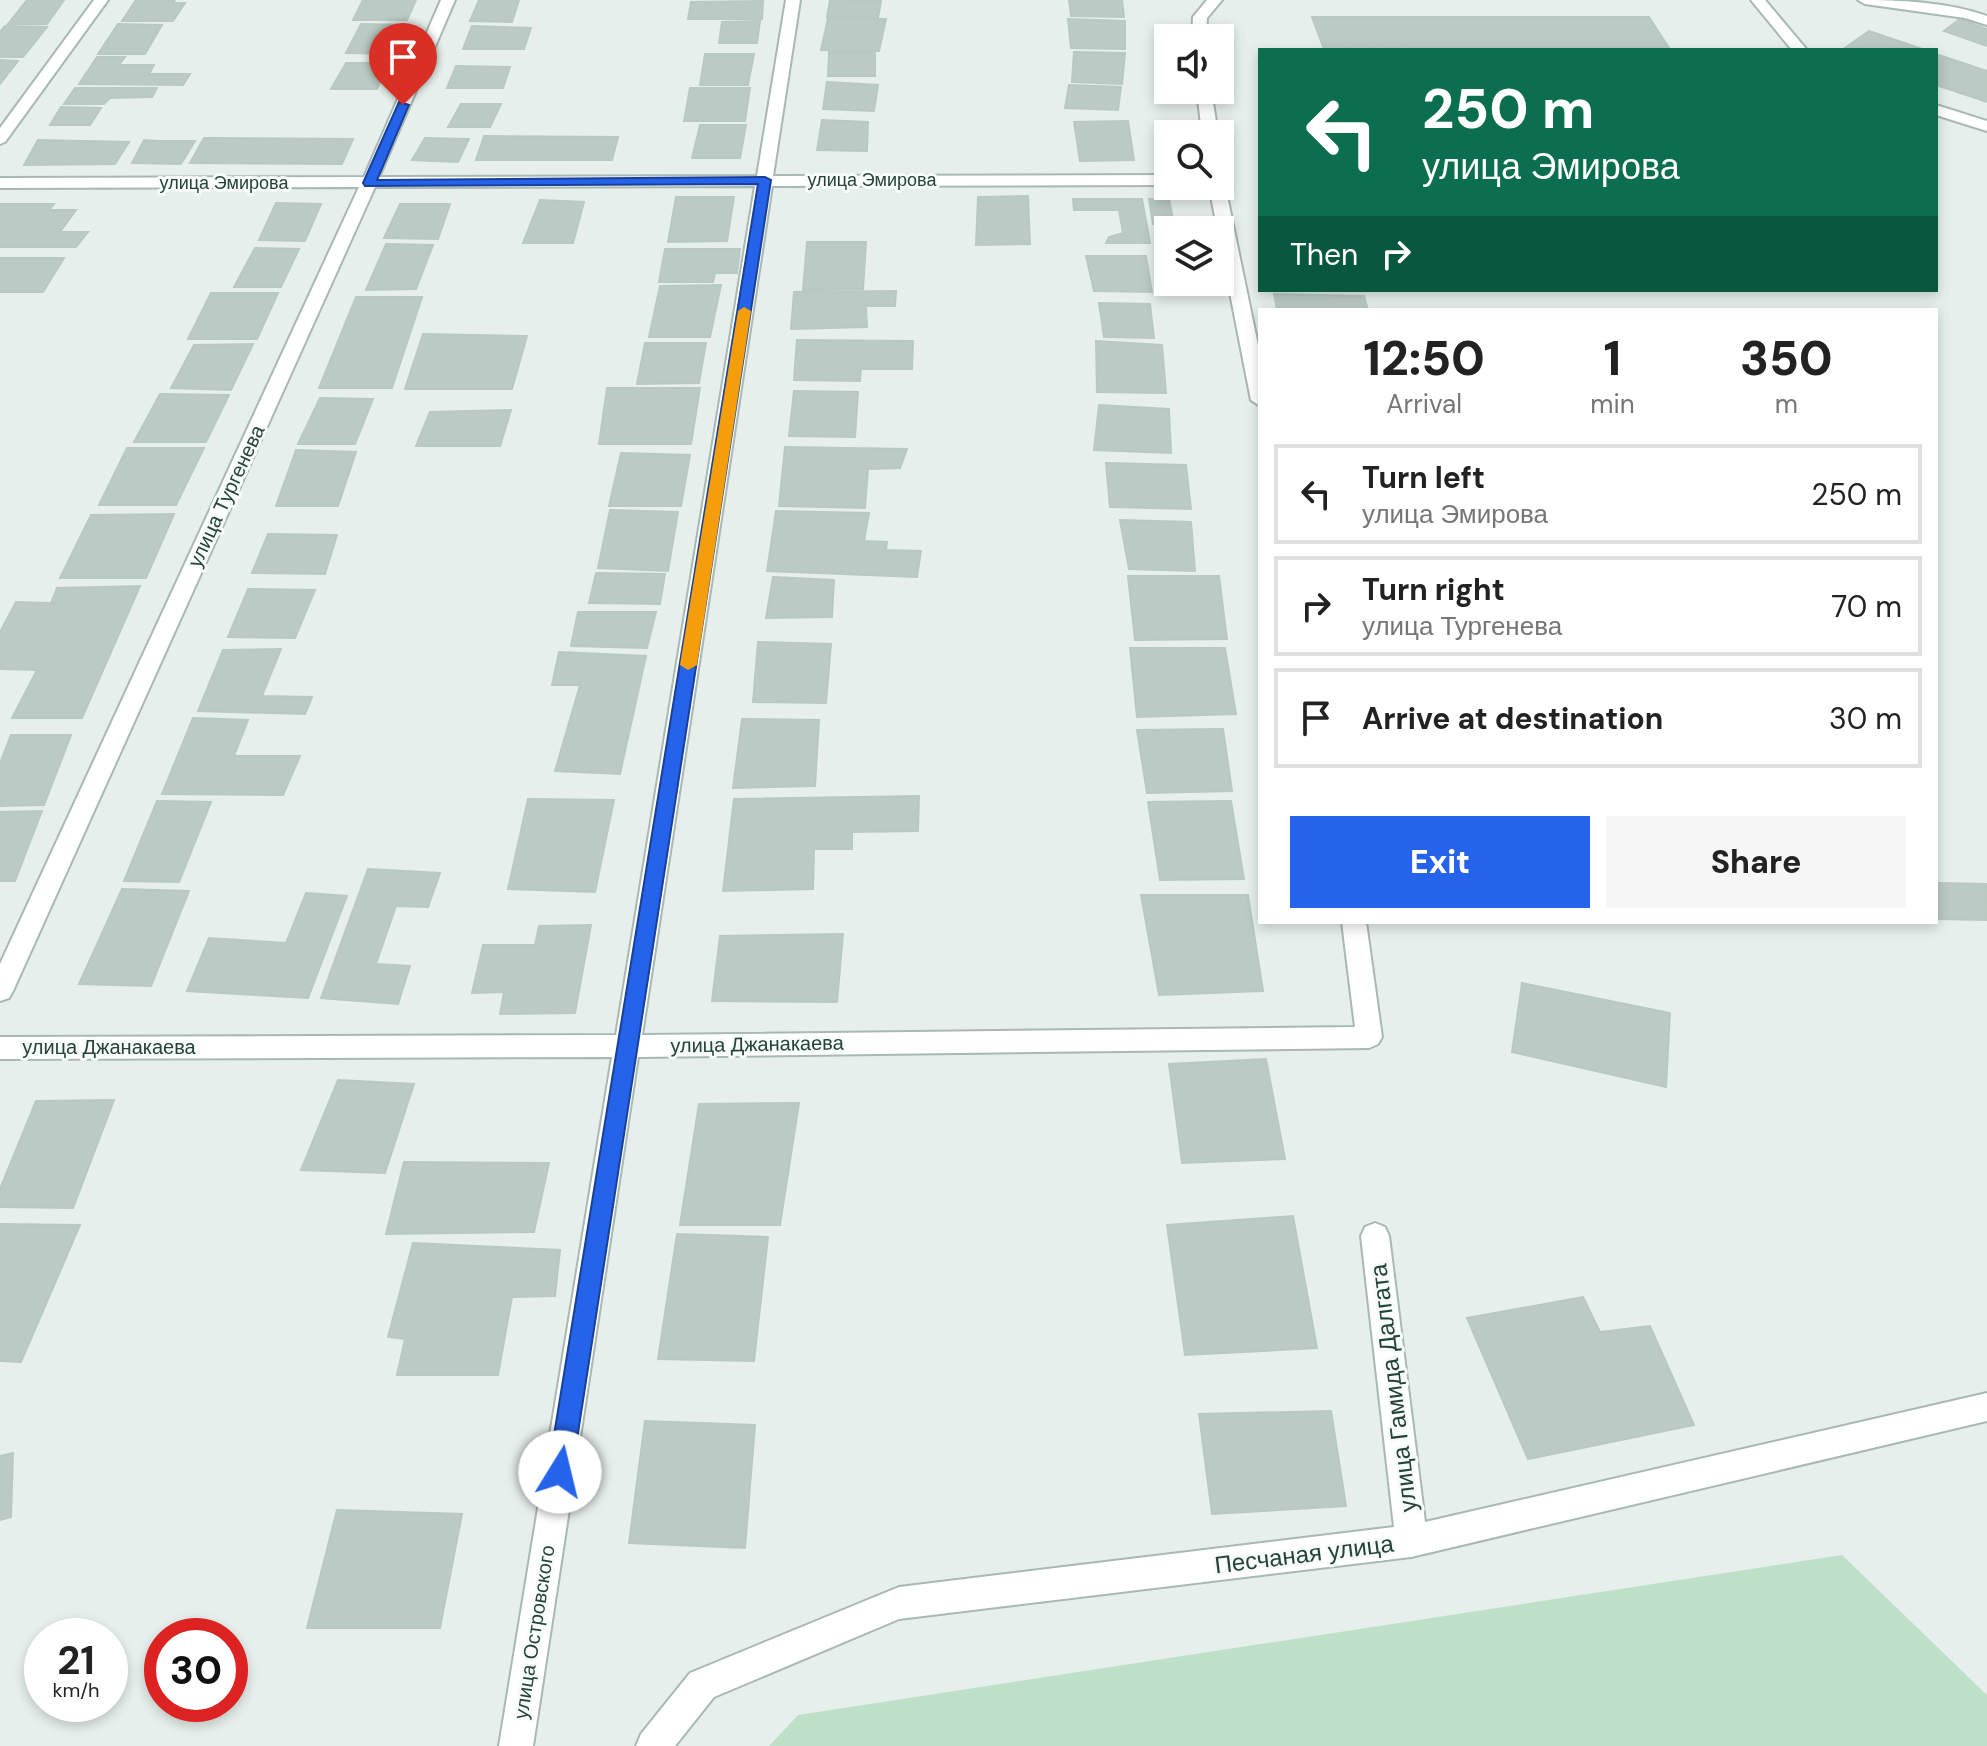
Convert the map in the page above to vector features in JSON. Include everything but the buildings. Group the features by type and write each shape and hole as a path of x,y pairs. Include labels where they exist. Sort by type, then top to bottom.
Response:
{"street":[{"path":"0,139 101,0"},
{"name":"улица Тургенева","path":"0,991 369,183 448,0"},
{"name":"улица Островского","path":"516,1746 793,0"},
{"path":"1200,24 1200,17 1215,0"},
{"path":"1758,0 1798,48"},
{"path":"1865,0 1967,14 1987,21"},
{"path":"1938,111 1987,126"},
{"name":"улица Эмирова","path":"0,183 1154,180"},
{"path":"1220,200 1258,390"},
{"name":"улица Джанакаева","path":"0,1048 628,1046 1369,1037 1354,924"},
{"name":"улица Гамида Далгата","path":"1375,1236 1411,1541"},
{"name":"Песчаная улица","path":"653,1746 702,1685 899,1603 1411,1541 1987,1407"}],"green space":[{"path":"1842,1555 1987,1695 1987,1746 769,1746 798,1715"}],"slow traffic":[{"path":"688,665 744,311"}],"route":[{"path":"403,105 369,183 765,180 560,1472"}]}
